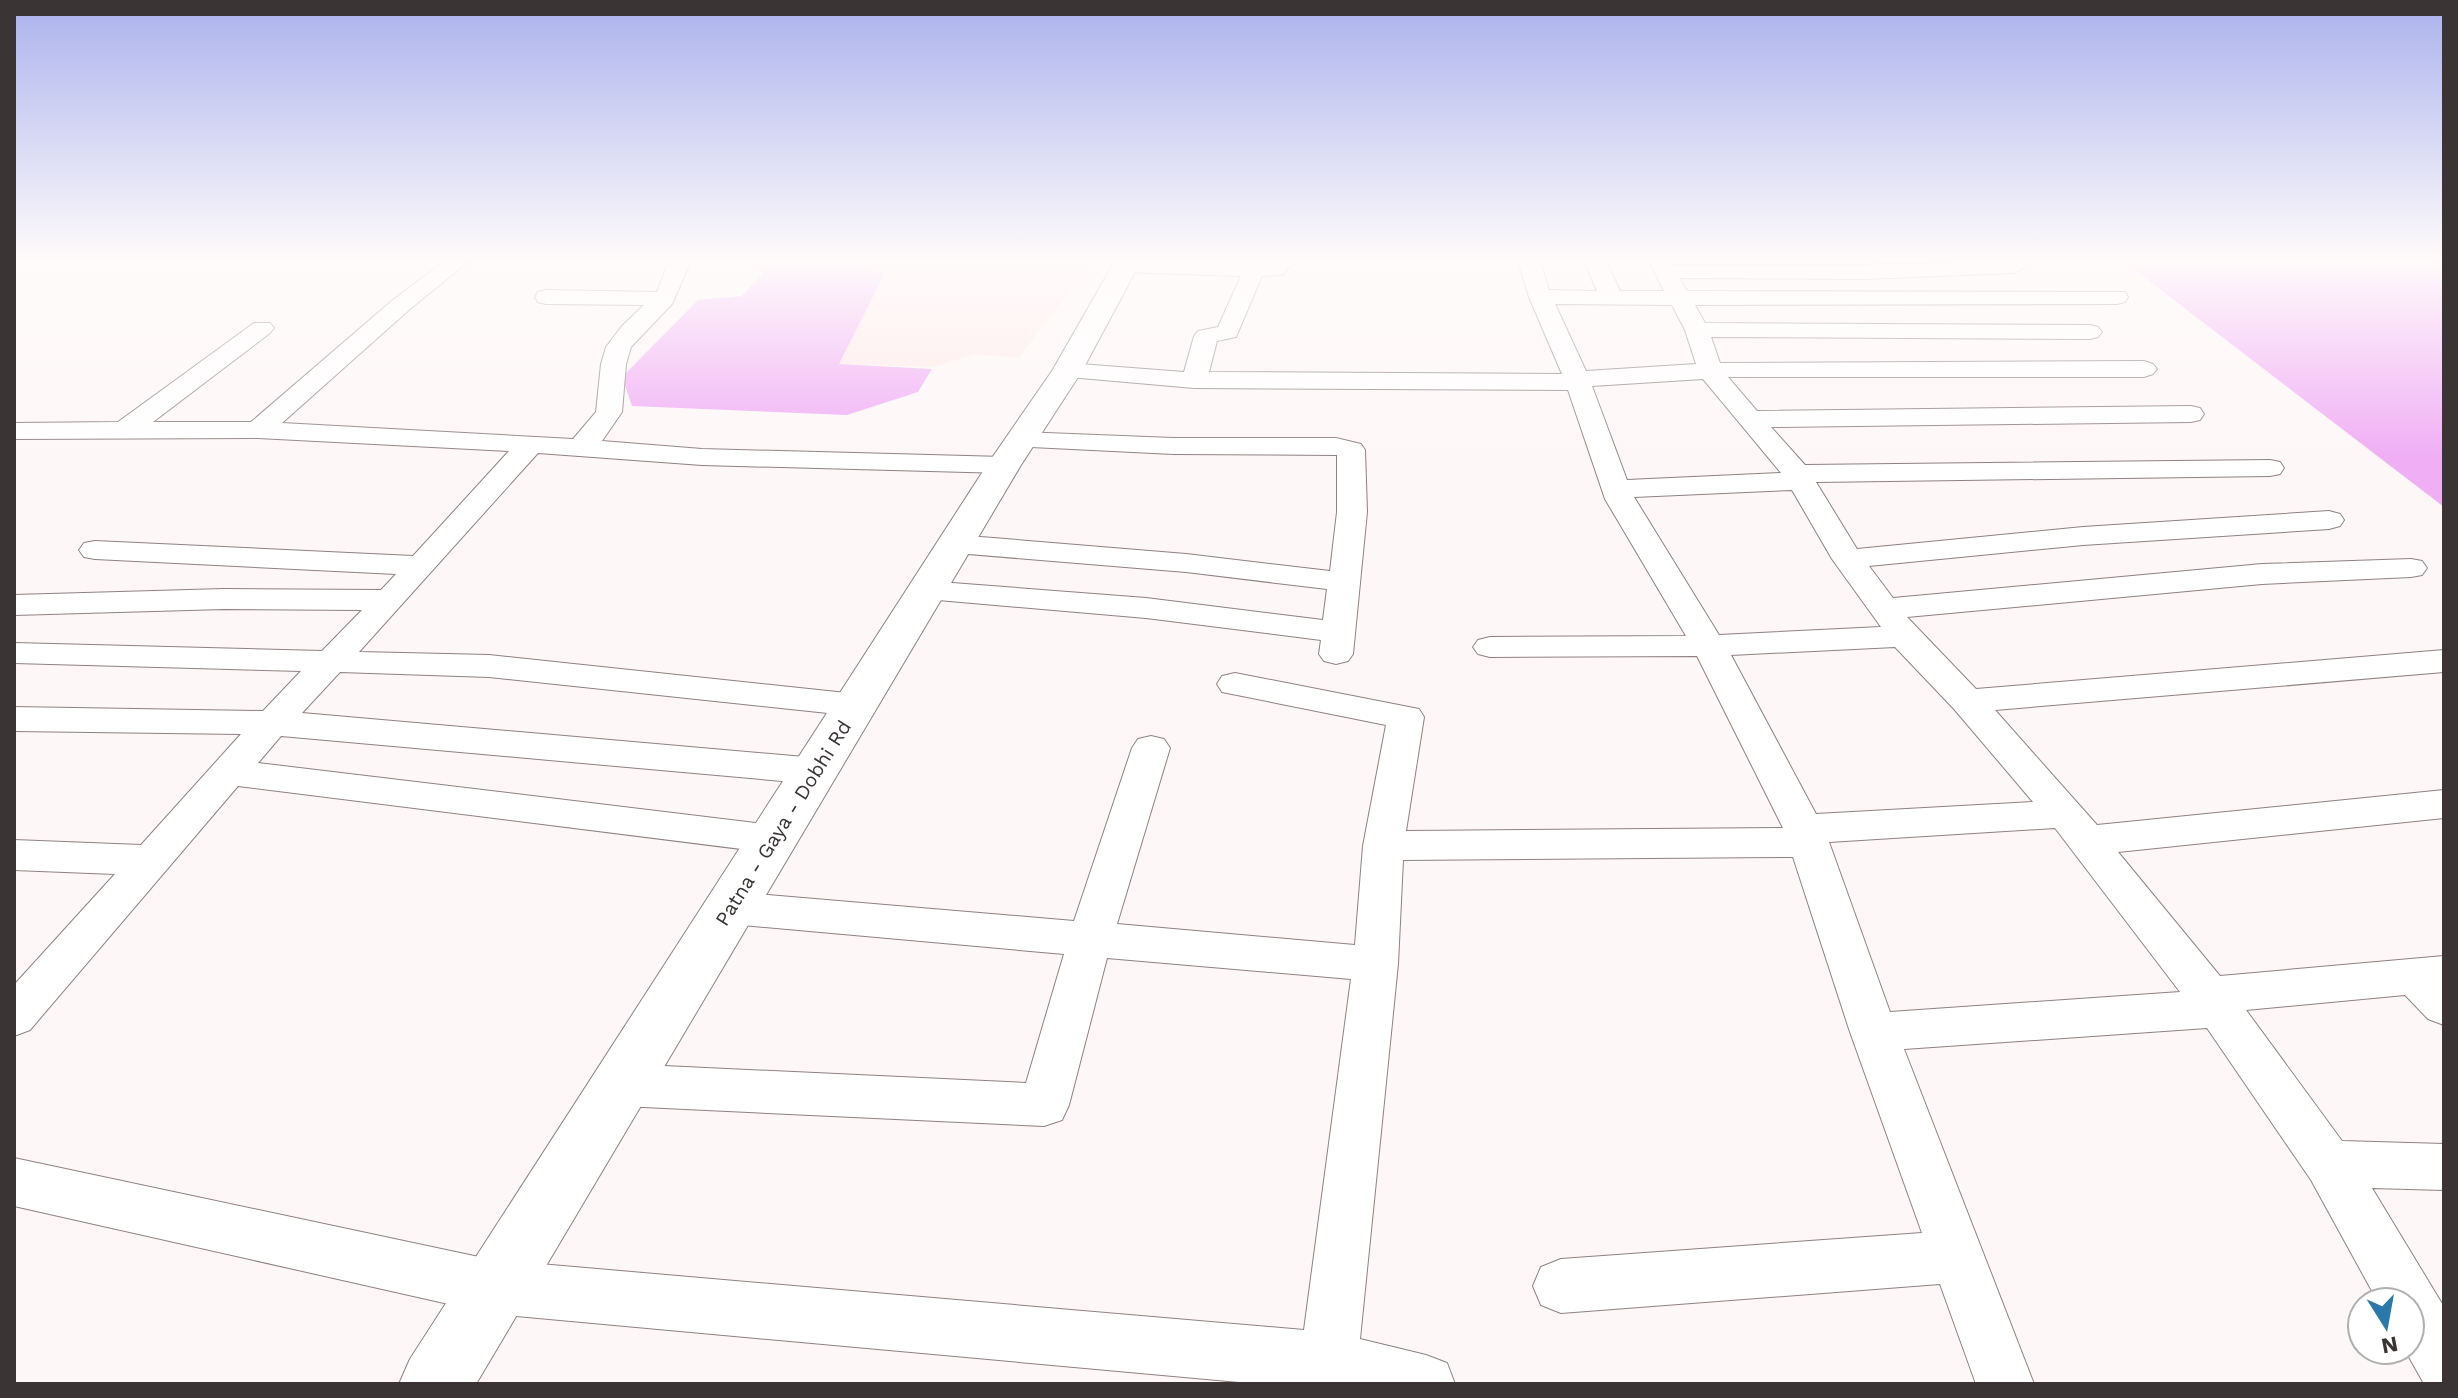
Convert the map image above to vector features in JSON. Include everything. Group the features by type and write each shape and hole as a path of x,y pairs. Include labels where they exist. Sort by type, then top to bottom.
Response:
{"main road":[{"name":"Patna - Gaya - Dobhi Rd","path":"435,1384 1092,326"}],"street":[{"path":"258,430 377,326"},
{"path":"581,447 610,410 615,356 622,342 637,326"},
{"path":"1194,380 1206,336 1228,332 1230,326"},
{"path":"1553,326 1578,380 1617,489 1709,646 1806,836 1874,1032 2005,1384"},
{"path":"1695,326 1711,373 1800,478 1848,559 1894,622 1967,701 2075,828 2213,1001 2329,1164 2427,1327"},
{"path":"1915,326 1919,330"},
{"path":"124,431 262,328"},
{"path":"1697,330 1988,329 2090,332"},
{"path":"1067,371 1194,380 1578,380 1759,368 2144,369"},
{"path":"1751,419 2191,414"},
{"path":"14,431 258,430 581,447 702,457 1173,446 1347,447 1351,453 1352,512 1337,643 1146,608 926,591"},
{"path":"14,1017 272,723 390,600 531,444"},
{"path":"1617,489 1800,478 2270,468"},
{"path":"1848,559 2083,536 2329,520"},
{"path":"956,544 1186,563 1345,582"},
{"path":"95,550 421,566"},
{"path":"1490,647 1709,646 2262,574 2411,568"},
{"path":"14,605 224,599 390,600"},
{"path":"14,653 489,666 856,705"},
{"path":"1967,701 2444,661"},
{"path":"1235,684 1406,717 1383,846 1376,964 1327,1372"},
{"path":"14,719 272,723 492,740 816,771"},
{"path":"622,1085 1044,1105 1090,940 1151,748"},
{"path":"229,772 773,839"},
{"path":"1383,846 2075,828 2444,804"},
{"path":"14,855 151,860"},
{"path":"731,908 1376,964"},
{"path":"1874,1032 2213,1001 2435,986"},
{"path":"2329,1164 2444,1167"},
{"path":"14,1182 493,1287 1426,1384"},
{"path":"1561,1286 1958,1257"}],"shaded area":[{"path":"672,326 858,326 839,364 932,369 918,392 847,415 632,406 622,377"},
{"path":"858,326 1043,326 1019,358 975,354 933,367 839,364"},
{"path":"2208,326 2444,326 2444,507"}]}
